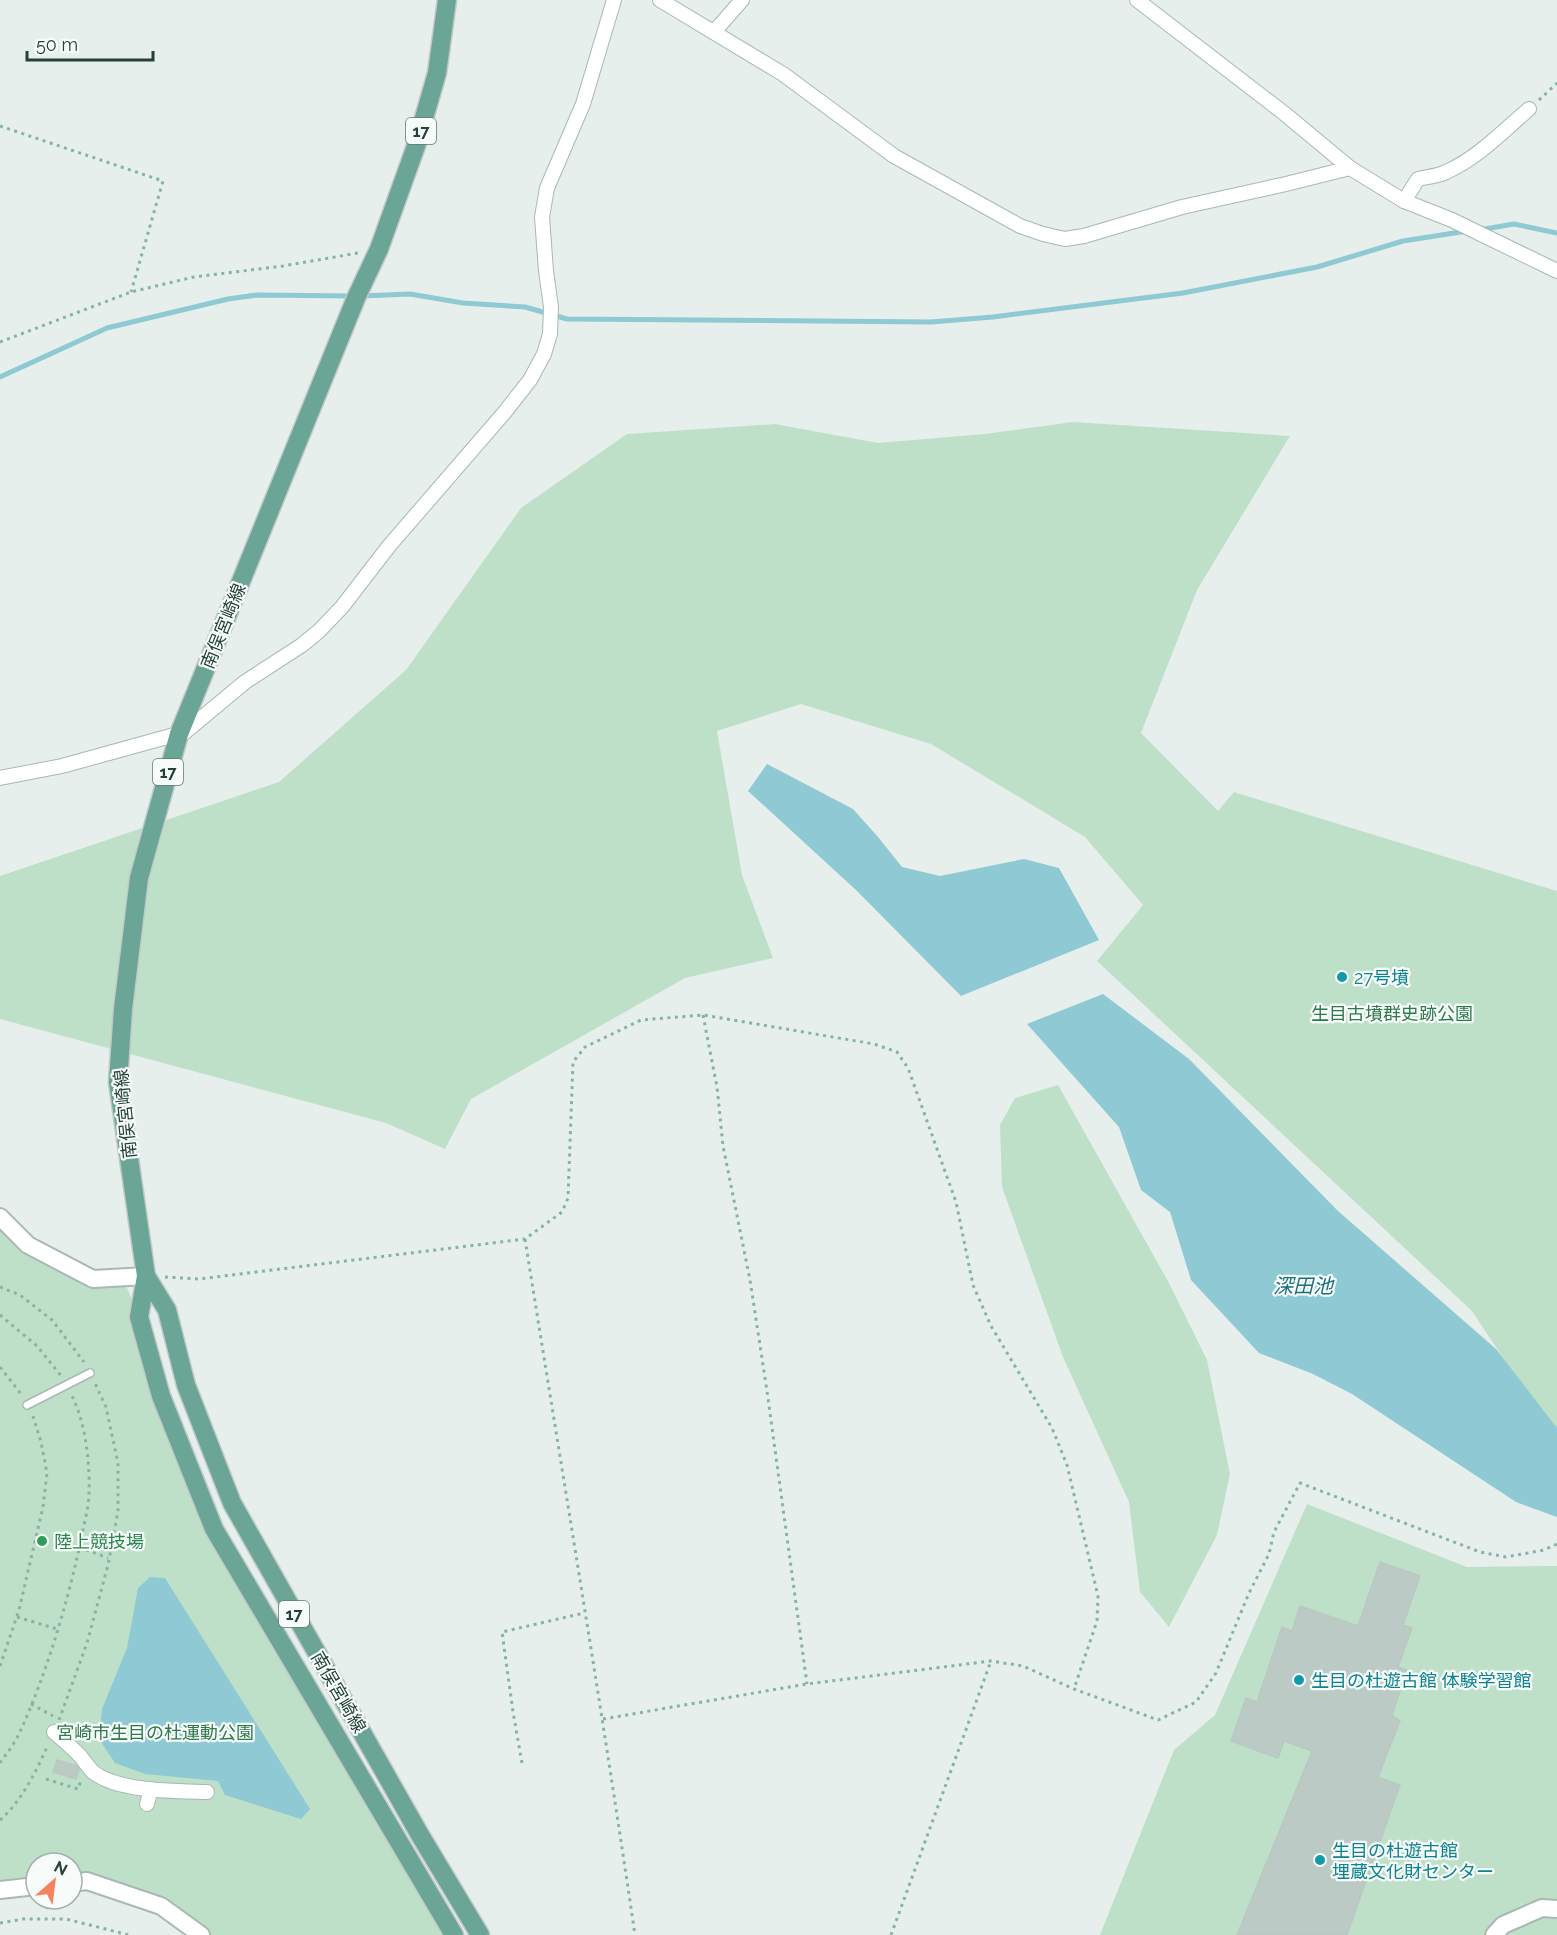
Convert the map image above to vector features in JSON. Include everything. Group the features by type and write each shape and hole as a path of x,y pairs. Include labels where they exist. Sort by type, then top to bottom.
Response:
{"main road":[{"name":"南俣宮崎線","path":"447,0 437,73 417,146 378,254 356,298 179,734 139,878 123,1009 118,1082 146,1276 139,1317 161,1396 214,1529 454,1935"},
{"name":"南俣宮崎線","path":"146,1276 167,1310 186,1384 232,1503 420,1835 480,1935"}],"street":[{"path":"0,778 63,766 185,732 244,682 302,645 342,607 389,546 465,461 530,380 544,354 550,334 543,217 547,188 583,104 614,0"},
{"path":"660,0 783,74 894,156 1020,226 1043,234 1065,239 1084,236 1182,207 1350,168"},
{"path":"714,32 742,0"},
{"path":"1137,0 1285,114 1350,168 1404,201 1452,220 1557,271"},
{"path":"1404,201 1418,179 1445,173 1460,164 1479,152 1529,110"},
{"path":"0,1217 28,1245 93,1279 146,1276"},
{"path":"57,1726 93,1772 108,1779 151,1789 207,1792"},
{"path":"147,1804 151,1789"},
{"path":"84,1881 161,1906 201,1935"},
{"path":"0,1890 24,1887"},
{"path":"1494,1935 1503,1925 1542,1908 1557,1909"}],"lane":[{"path":"27,1406 90,1373"}],"path":[{"path":"1529,110 1557,83"},
{"path":"0,126 163,181 131,292"},
{"path":"0,342 131,292 194,277 378,254"},
{"path":"146,1276 199,1279 525,1239 562,1212 568,1198 573,1062 585,1047 641,1020 703,1015 874,1044 897,1052 908,1068 956,1202 973,1285 991,1326 1052,1428 1067,1465 1098,1596 1097,1621 1074,1689"},
{"path":"703,1015 717,1087 723,1146 750,1280 807,1684"},
{"path":"525,1239 603,1719 635,1935"},
{"path":"0,1287 20,1295 52,1320 87,1366 106,1407 118,1463 118,1511 109,1558 87,1642 57,1726 39,1765 10,1811 0,1820"},
{"path":"0,1315 37,1346 67,1385 75,1402 88,1462 88,1496 79,1547 57,1629 19,1734 0,1763"},
{"path":"0,1368 20,1391 27,1406 41,1442 47,1473 41,1517 17,1617 0,1666"},
{"path":"603,1719 807,1684 991,1661 1023,1666 1074,1689 1158,1720 1196,1702 1216,1672 1269,1554 1274,1532 1300,1483 1480,1552 1506,1557 1544,1550 1557,1544"},
{"path":"79,1547 109,1558"},
{"path":"522,1763 502,1632 584,1613"},
{"path":"17,1617 57,1629"},
{"path":"891,1935 991,1661"},
{"path":"31,1704 57,1726"},
{"path":"46,1779 78,1789 87,1764"},
{"path":"0,1923 23,1919 66,1919 129,1935"}],"green space":[{"name":"生目古墳群史跡公園","path":"1073,422 1290,436 1197,590 1141,733 1218,811 1234,792 1557,891 1557,1430 1542,1417 1472,1311 1097,961 1143,905 1085,837 931,744 801,704 717,731 742,875 773,958 685,978 471,1099 445,1149 386,1123 0,1019 0,876 279,782 406,670 521,508 627,434 775,424 878,443 985,434"},
{"path":"1058,1085 1169,1283 1207,1360 1230,1474 1217,1535 1169,1627 1140,1592 1129,1502 1063,1357 1002,1187 1000,1125 1015,1098"},
{"name":"宮崎市生目の杜運動公園","path":"0,1217 93,1279 123,1278 214,1529 454,1935 201,1935 161,1906 84,1886 84,1851 24,1851 24,1887 0,1890"},
{"path":"1307,1504 1467,1567 1557,1566 1557,1935 1100,1935 1174,1750 1215,1715"}],"water":[{"path":"767,764 853,809 902,867 940,876 1024,859 1059,868 1099,940 961,996 856,890 748,791"},
{"name":"深田池","path":"1103,994 1189,1059 1338,1211 1496,1349 1557,1428 1557,1517 1516,1502 1352,1394 1313,1374 1259,1353 1191,1280 1170,1212 1141,1190 1119,1127 1027,1024"},
{"path":"150,1577 165,1578 310,1809 301,1819 225,1795 218,1781 145,1774 115,1763 99,1739 102,1709 127,1648 138,1588"}],"building":[{"path":"1380,1562 1420,1576 1403,1625 1412,1628 1398,1667 1407,1670 1392,1715 1400,1721 1378,1777 1400,1785 1347,1935 1237,1935 1312,1751 1284,1741 1278,1758 1231,1741 1246,1698 1257,1702 1282,1627 1292,1631 1300,1606 1358,1626"},
{"path":"57,1760 77,1766 79,1769 76,1779 53,1772"}],"waterway":[{"path":"1479,230 1514,224 1557,233"},
{"path":"362,296 410,294 463,303 525,307 567,319 931,322 993,317 1183,293 1317,267 1403,241 1467,231"},
{"path":"0,377 107,328 228,299 257,295 353,296"}],"place":[{"name":"27号墳","path":"1342,977"},
{"name":"陸上競技場","path":"42,1541"},
{"name":"生目の杜遊古館 体験学習館","path":"1299,1680"},
{"name":"生目の杜遊古館 埋蔵文化財センター","path":"1320,1860"}]}
